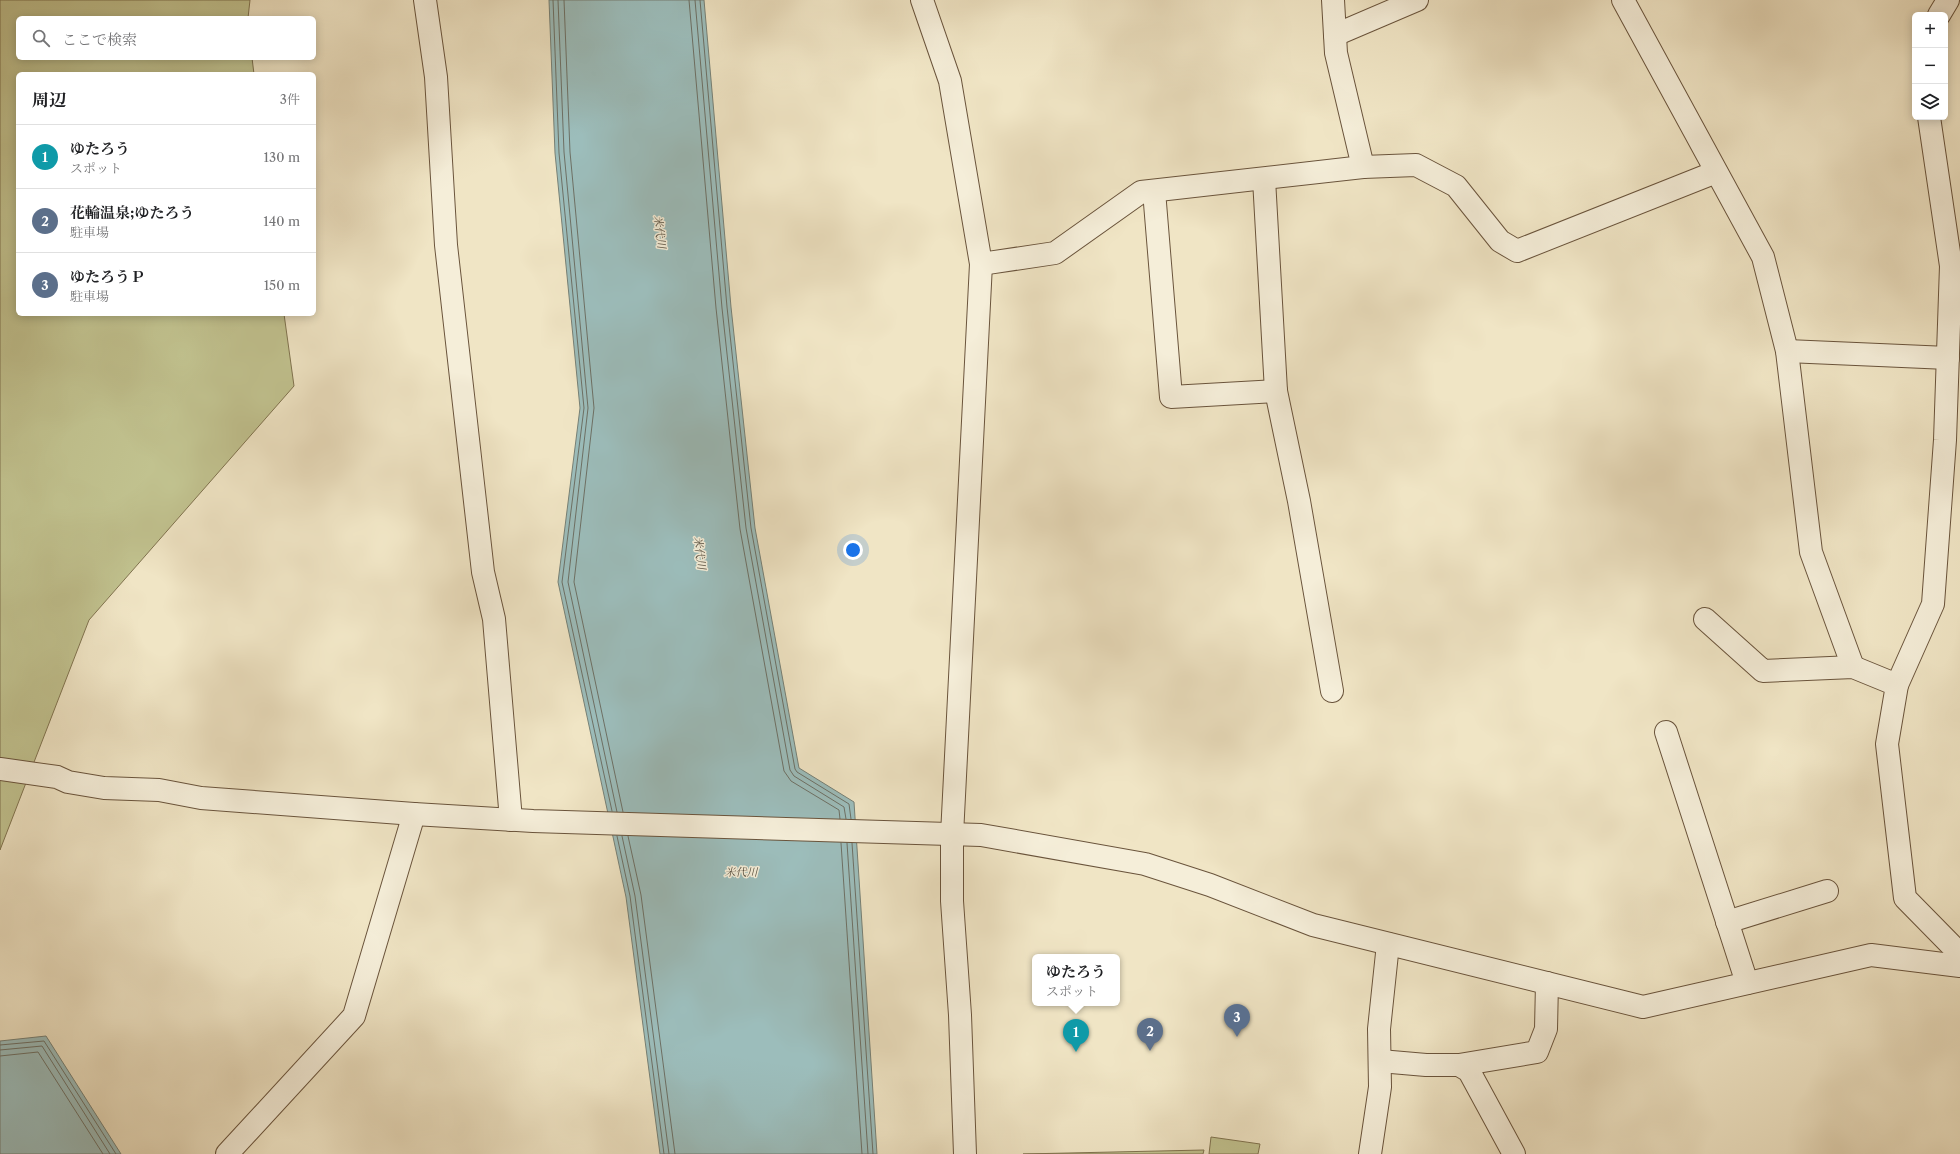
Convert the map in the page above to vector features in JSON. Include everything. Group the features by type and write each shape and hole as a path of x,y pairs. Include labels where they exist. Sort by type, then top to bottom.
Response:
{"street":[{"path":"425,0 436,77 446,245 483,572 494,619 511,820"},
{"path":"922,0 950,81 981,264 952,835 952,901 960,1014 965,1154"},
{"path":"1333,0 1336,53 1363,167"},
{"path":"1335,35 1417,0"},
{"path":"1623,0 1763,257 1787,351 1811,552 1853,667"},
{"path":"1941,12 1948,0"},
{"path":"1930,120 1951,266 1952,349 1933,604 1897,685 1888,744 1905,898 1960,954"},
{"path":"981,264 1055,253 1141,192 1363,167 1416,165 1456,186 1500,241 1517,251 1716,172"},
{"path":"1264,179 1276,391 1299,501 1332,691"},
{"path":"1154,191 1171,397 1276,391"},
{"path":"1787,351 1952,349"},
{"path":"1705,619 1763,671 1853,667 1897,685"},
{"path":"1666,732 1747,983"},
{"path":"0,769 57,777 68,782 104,788 159,790 201,798 414,814 533,821 981,835 1144,864 1210,885 1313,925 1643,1007 1871,955 1960,966"},
{"path":"227,1154 354,1016 414,814"},
{"path":"1728,922 1827,891"},
{"path":"1370,1154 1380,1087 1379,1029 1388,944"},
{"path":"1380,1061 1426,1065 1459,1065 1537,1052 1546,1029 1547,983"},
{"path":"1459,1065 1469,1071 1514,1154"}],"green space":[{"path":"0,0 250,0 248,16 16,16 16,60 252,60 254,72 16,72 16,316 284,316 294,386 89,620 0,850"},
{"path":"1211,1137 1260,1144 1258,1154 1209,1154"},
{"path":"1204,1150 1203,1154 1023,1154"}],"water":[{"name":"米代川","path":"549,0 704,0 731,307 755,528 799,768 854,802 877,1154 660,1154 626,897 558,582 580,408 555,153"},
{"path":"46,1036 121,1154 0,1154 0,1041"}],"place":[{"name":"ゆたろうＰ","path":"1237,1037"},
{"name":"花輪温泉;ゆたろう","path":"1150,1051"},
{"name":"ゆたろう","path":"1076,1052"}]}
